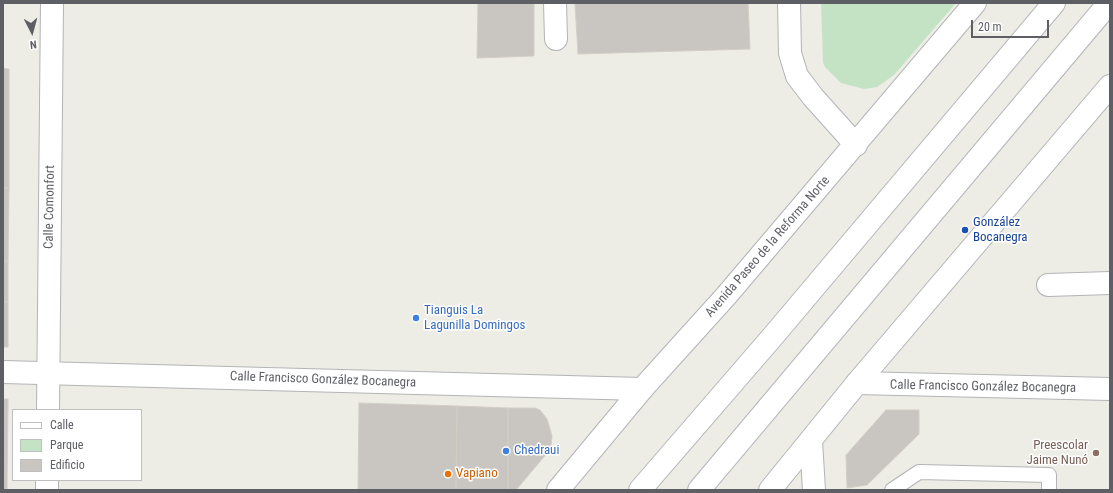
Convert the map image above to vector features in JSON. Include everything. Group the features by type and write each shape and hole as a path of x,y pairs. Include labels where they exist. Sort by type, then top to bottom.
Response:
{"street":[{"name":"Calle Comonfort","path":"48,409 52,3"},
{"path":"555,3 556,39"},
{"path":"789,3 790,53 797,76 813,97 856,145"},
{"name":"Avenida Paseo de la Reforma Norte","path":"558,490 642,389 726,296 856,145 975,3"},
{"path":"640,490 780,329 1054,3"},
{"path":"699,490 1109,3"},
{"path":"770,490 857,383 1110,86"},
{"path":"1048,285 1110,283"},
{"name":"Calle Francisco González Bocanegra","path":"3,372 642,389"},
{"name":"Calle Francisco González Bocanegra","path":"857,383 1110,389"},
{"path":"811,441 814,490"}],"lane":[{"path":"892,490 919,472 1049,475 1049,490"}],"green space":[{"path":"821,3 956,3 894,75 877,87 864,89 841,83 825,67 823,62"}],"building":[{"path":"478,3 534,3 534,56 477,58"},
{"path":"575,3 748,3 750,49 578,54"},
{"path":"3,68 9,69 9,188 3,188"},
{"path":"3,188 9,188 8,261 3,261"},
{"path":"3,261 8,261 8,302 3,302"},
{"path":"3,302 8,302 8,347 3,347"},
{"path":"3,399 8,399 7,490 3,490"},
{"path":"359,403 457,406 456,490 358,490"},
{"path":"457,406 508,408 508,490 456,490"},
{"path":"508,408 535,408 540,410 547,419 552,436 551,446 548,452 516,490 508,490"},
{"path":"886,410 919,410 919,434 867,485 847,488 846,455"}],"place":[{"name":"González Bocanegra","path":"965,230"},
{"name":"Tianguis La Lagunilla Domingos","path":"416,318"},
{"name":"Chedraui","path":"506,451"},
{"name":"Preescolar Jaime Nunó","path":"1096,453"},
{"name":"Vapiano","path":"448,474"}]}
